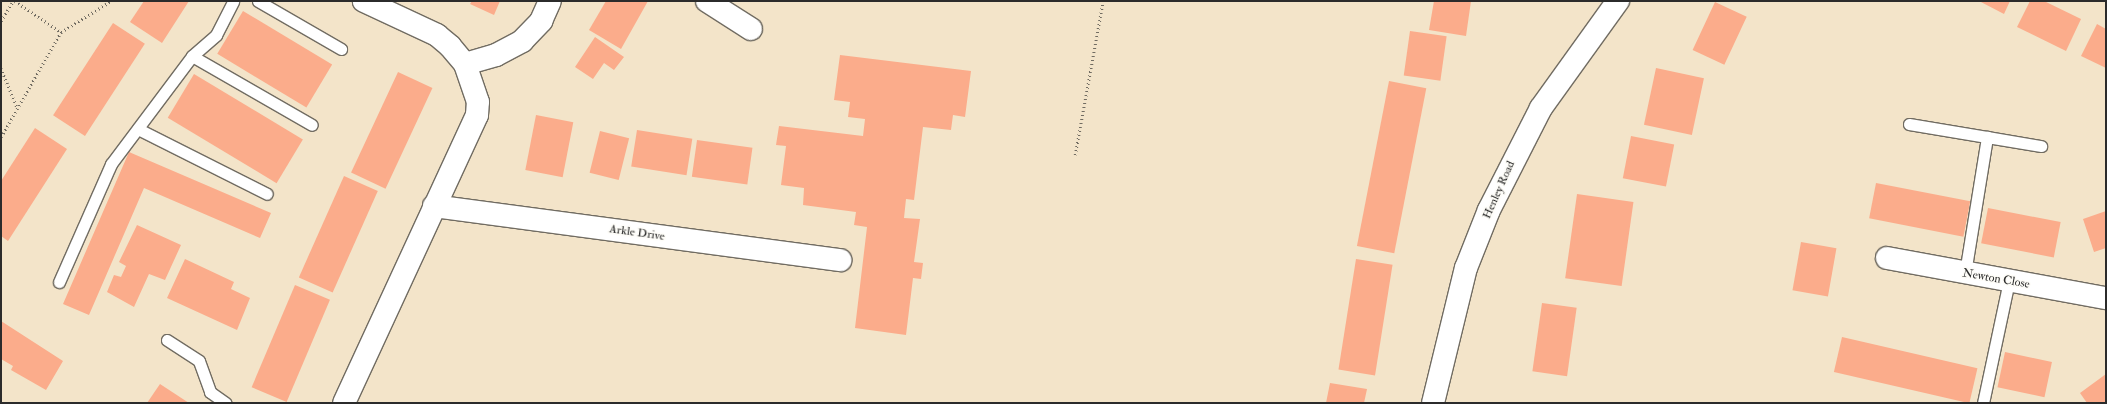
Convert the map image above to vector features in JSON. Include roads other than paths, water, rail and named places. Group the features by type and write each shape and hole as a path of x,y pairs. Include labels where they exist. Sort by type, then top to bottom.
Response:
{"street":[{"path":"344,403 477,115 476,88 465,64 437,35 364,1"},
{"path":"465,64 496,55 522,41 541,21 550,1"},
{"path":"707,1 751,29"},
{"name":"Henley Road","path":"1433,403 1466,268 1492,203 1541,108 1618,1"},
{"name":"Arkle Drive","path":"434,206 840,260"},
{"name":"Newton Close","path":"1887,258 2106,298"}],"lane":[{"path":"59,282 111,164 192,56 216,35 233,1"},
{"path":"258,1 341,49"},
{"path":"192,56 312,125"},
{"path":"1910,124 2041,146"},
{"path":"138,128 267,194"},
{"path":"1965,273 1987,137"},
{"path":"1982,403 2009,281"},
{"path":"167,340 200,361 210,392 226,403"}]}
